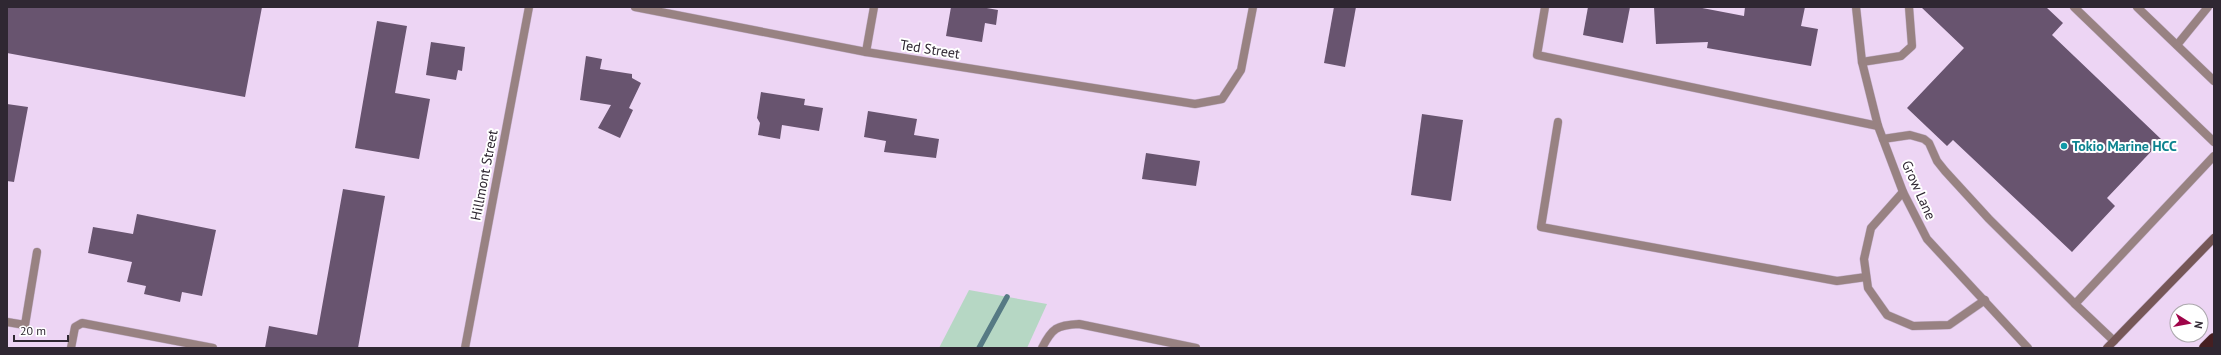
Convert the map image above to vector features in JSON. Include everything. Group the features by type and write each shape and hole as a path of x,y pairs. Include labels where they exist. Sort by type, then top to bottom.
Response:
{"highway":[{"path":"2205,348 2214,339"}],"main road":[{"path":"2107,348 2214,238"}],"street":[{"name":"Hillmont Street","path":"465,348 529,7"},
{"name":"Ted Street","path":"635,7 866,52 1195,104 1222,99 1241,70 1252,7"},
{"path":"866,52 874,7"},
{"path":"1545,7 1537,55 1878,126"},
{"name":"Grow Lane","path":"1856,7 1862,62 1878,126 1903,192 1927,239 2028,348"},
{"path":"1862,62 1901,56 1912,46 1909,7"},
{"path":"2074,7 2214,142"},
{"path":"2137,7 2214,80"},
{"path":"2178,46 2208,7"},
{"path":"1558,122 1541,228 1837,281 1866,277"},
{"path":"1883,139 1910,135 1924,138 1945,171 1989,219 2114,341"},
{"path":"2075,304 2214,156"},
{"path":"1903,192 1871,228 1864,259 1868,288 1887,315 1913,326 1949,325 1985,300"},
{"path":"7,322 25,325 37,252"},
{"path":"71,348 75,327 82,323 213,348"},
{"path":"1042,348 1049,333 1064,325 1079,324 1196,348"}],"green space":[{"path":"969,290 1047,304 1027,348 939,348"}],"building":[{"path":"7,7 262,7 245,97 7,53"},
{"path":"951,7 981,7 998,10 996,25 985,23 982,42 946,36"},
{"path":"1334,7 1356,7 1345,67 1324,63"},
{"path":"1588,7 1630,7 1623,43 1583,35"},
{"path":"1654,7 1697,7 1744,16 1745,7 1805,7 1801,26 1818,29 1811,66 1707,48 1708,42 1656,44"},
{"name":"Tokio Marine HCC","path":"1921,7 2046,7 2063,23 2052,35 2162,140 2107,198 2115,206 2072,252 1953,140 1947,146 1907,108 1964,48"},
{"path":"377,21 407,26 395,93 430,99 419,159 355,148"},
{"path":"431,42 465,47 462,71 458,70 456,80 426,75"},
{"path":"586,56 602,59 600,69 632,74 632,78 641,83 629,108 633,110 620,138 598,128 611,105 580,100"},
{"path":"761,92 805,99 804,105 823,108 819,131 782,125 780,139 758,135 760,123 757,118"},
{"path":"7,104 28,107 14,182 7,181"},
{"path":"868,111 917,119 914,135 939,139 936,158 884,152 886,141 864,137"},
{"path":"1422,114 1463,120 1451,201 1411,195"},
{"path":"1146,153 1200,161 1196,186 1142,179"},
{"path":"343,189 385,196 358,348 265,348 269,326 317,335"},
{"path":"137,214 216,230 202,296 182,292 180,302 144,294 146,286 127,282 132,262 88,253 93,227 133,234"}],"waterway":[{"path":"979,348 1007,297"}],"place":[{"name":"Tokio Marine HCC","path":"2064,146"}]}
